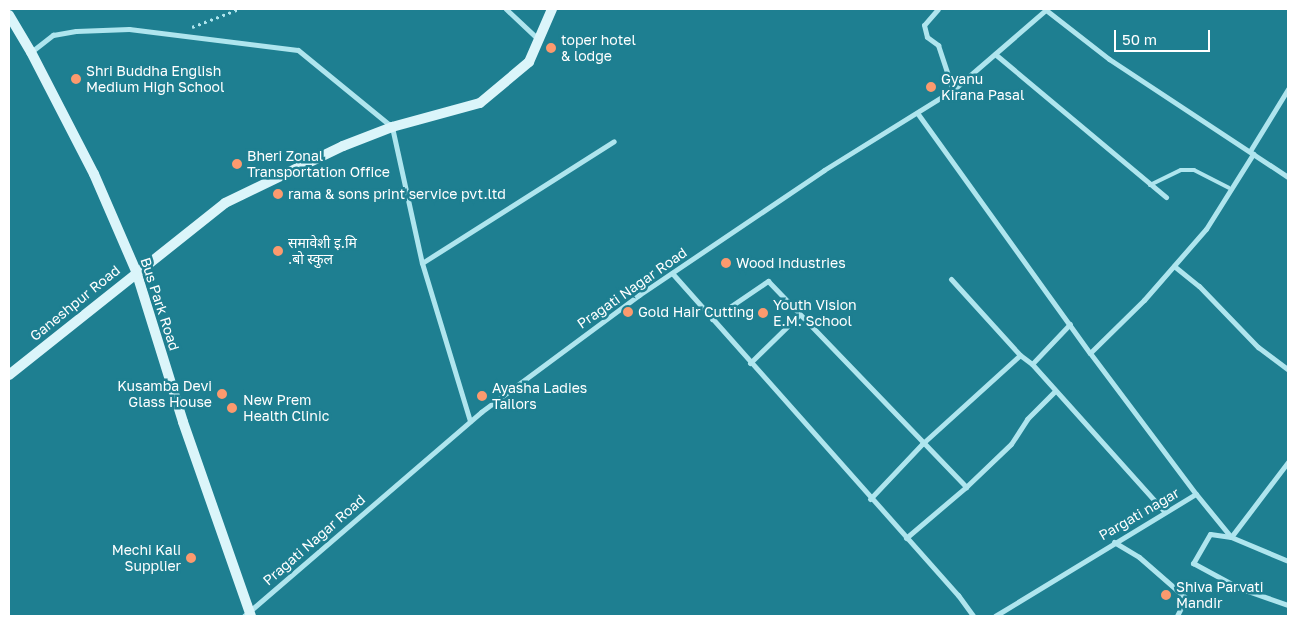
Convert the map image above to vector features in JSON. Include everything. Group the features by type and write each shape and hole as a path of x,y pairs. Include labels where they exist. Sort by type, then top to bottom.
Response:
{"street":[{"path":"9,14 12,9"},
{"path":"506,9 539,39"},
{"name":"Ganeshpur Road","path":"9,375 136,271 225,204 344,146 392,127 480,103 529,62 552,9"},
{"path":"938,9 924,25 927,36 938,45 952,90"},
{"path":"1047,10 1108,59 1288,177"},
{"name":"Pragati Nagar Road","path":"248,615 470,421 672,273 824,170 918,114 952,90 1047,10"},
{"name":"Bus Park Road","path":"9,14 31,52 94,174 136,271 183,422 248,615"},
{"path":"31,52 53,36 76,31 129,29 170,36 298,50 392,127 422,263 470,421"},
{"path":"995,54 1166,197"},
{"path":"1090,353 1174,266 1206,229 1288,89"},
{"path":"918,114 1090,353 1196,494"},
{"path":"422,263 614,141"},
{"path":"1174,266 1199,286 1258,347 1288,370"},
{"path":"672,273 870,499 958,595 973,616"},
{"path":"951,279 1020,355 1032,364 1054,392 1164,512"},
{"path":"712,319 768,281 922,444 966,487"},
{"path":"750,363 799,315"},
{"path":"1032,364 1070,324"},
{"path":"870,499 922,444 1020,355"},
{"path":"906,538 966,487 1011,444 1027,419 1054,392"},
{"path":"1288,462 1231,537 1210,534 1193,563 1240,588 1288,605"},
{"name":"Pargati nagar","path":"995,616 1114,542 1196,494 1231,537 1288,561"},
{"path":"1114,542 1139,557 1186,598 1177,616"}],"lane":[{"path":"1150,185 1181,170 1194,170 1230,188"}],"path":[{"path":"170,36 238,9"}],"place":[{"name":"toper hotel & lodge","path":"551,48"},
{"name":"Shri Buddha English Medium High School","path":"76,79"},
{"name":"Gyanu Kirana Pasal","path":"931,87"},
{"name":"Bheri Zonal Transportation Office","path":"237,164"},
{"name":"rama & sons print service pvt.ltd","path":"278,194"},
{"name":"समावेशी इ.मि .बाे स्कुल","path":"278,251"},
{"name":"Wood Industries","path":"726,263"},
{"name":"Gold Hair Cutting","path":"628,312"},
{"name":"Youth Vision E.M. School","path":"763,313"},
{"name":"Kusamba Devi Glass House","path":"222,394"},
{"name":"Ayasha Ladies Tailors","path":"482,396"},
{"name":"New Prem Health Clinic","path":"232,408"},
{"name":"Mechi Kali Supplier","path":"191,558"},
{"name":"Shiva Parvati Mandir","path":"1166,595"}]}
